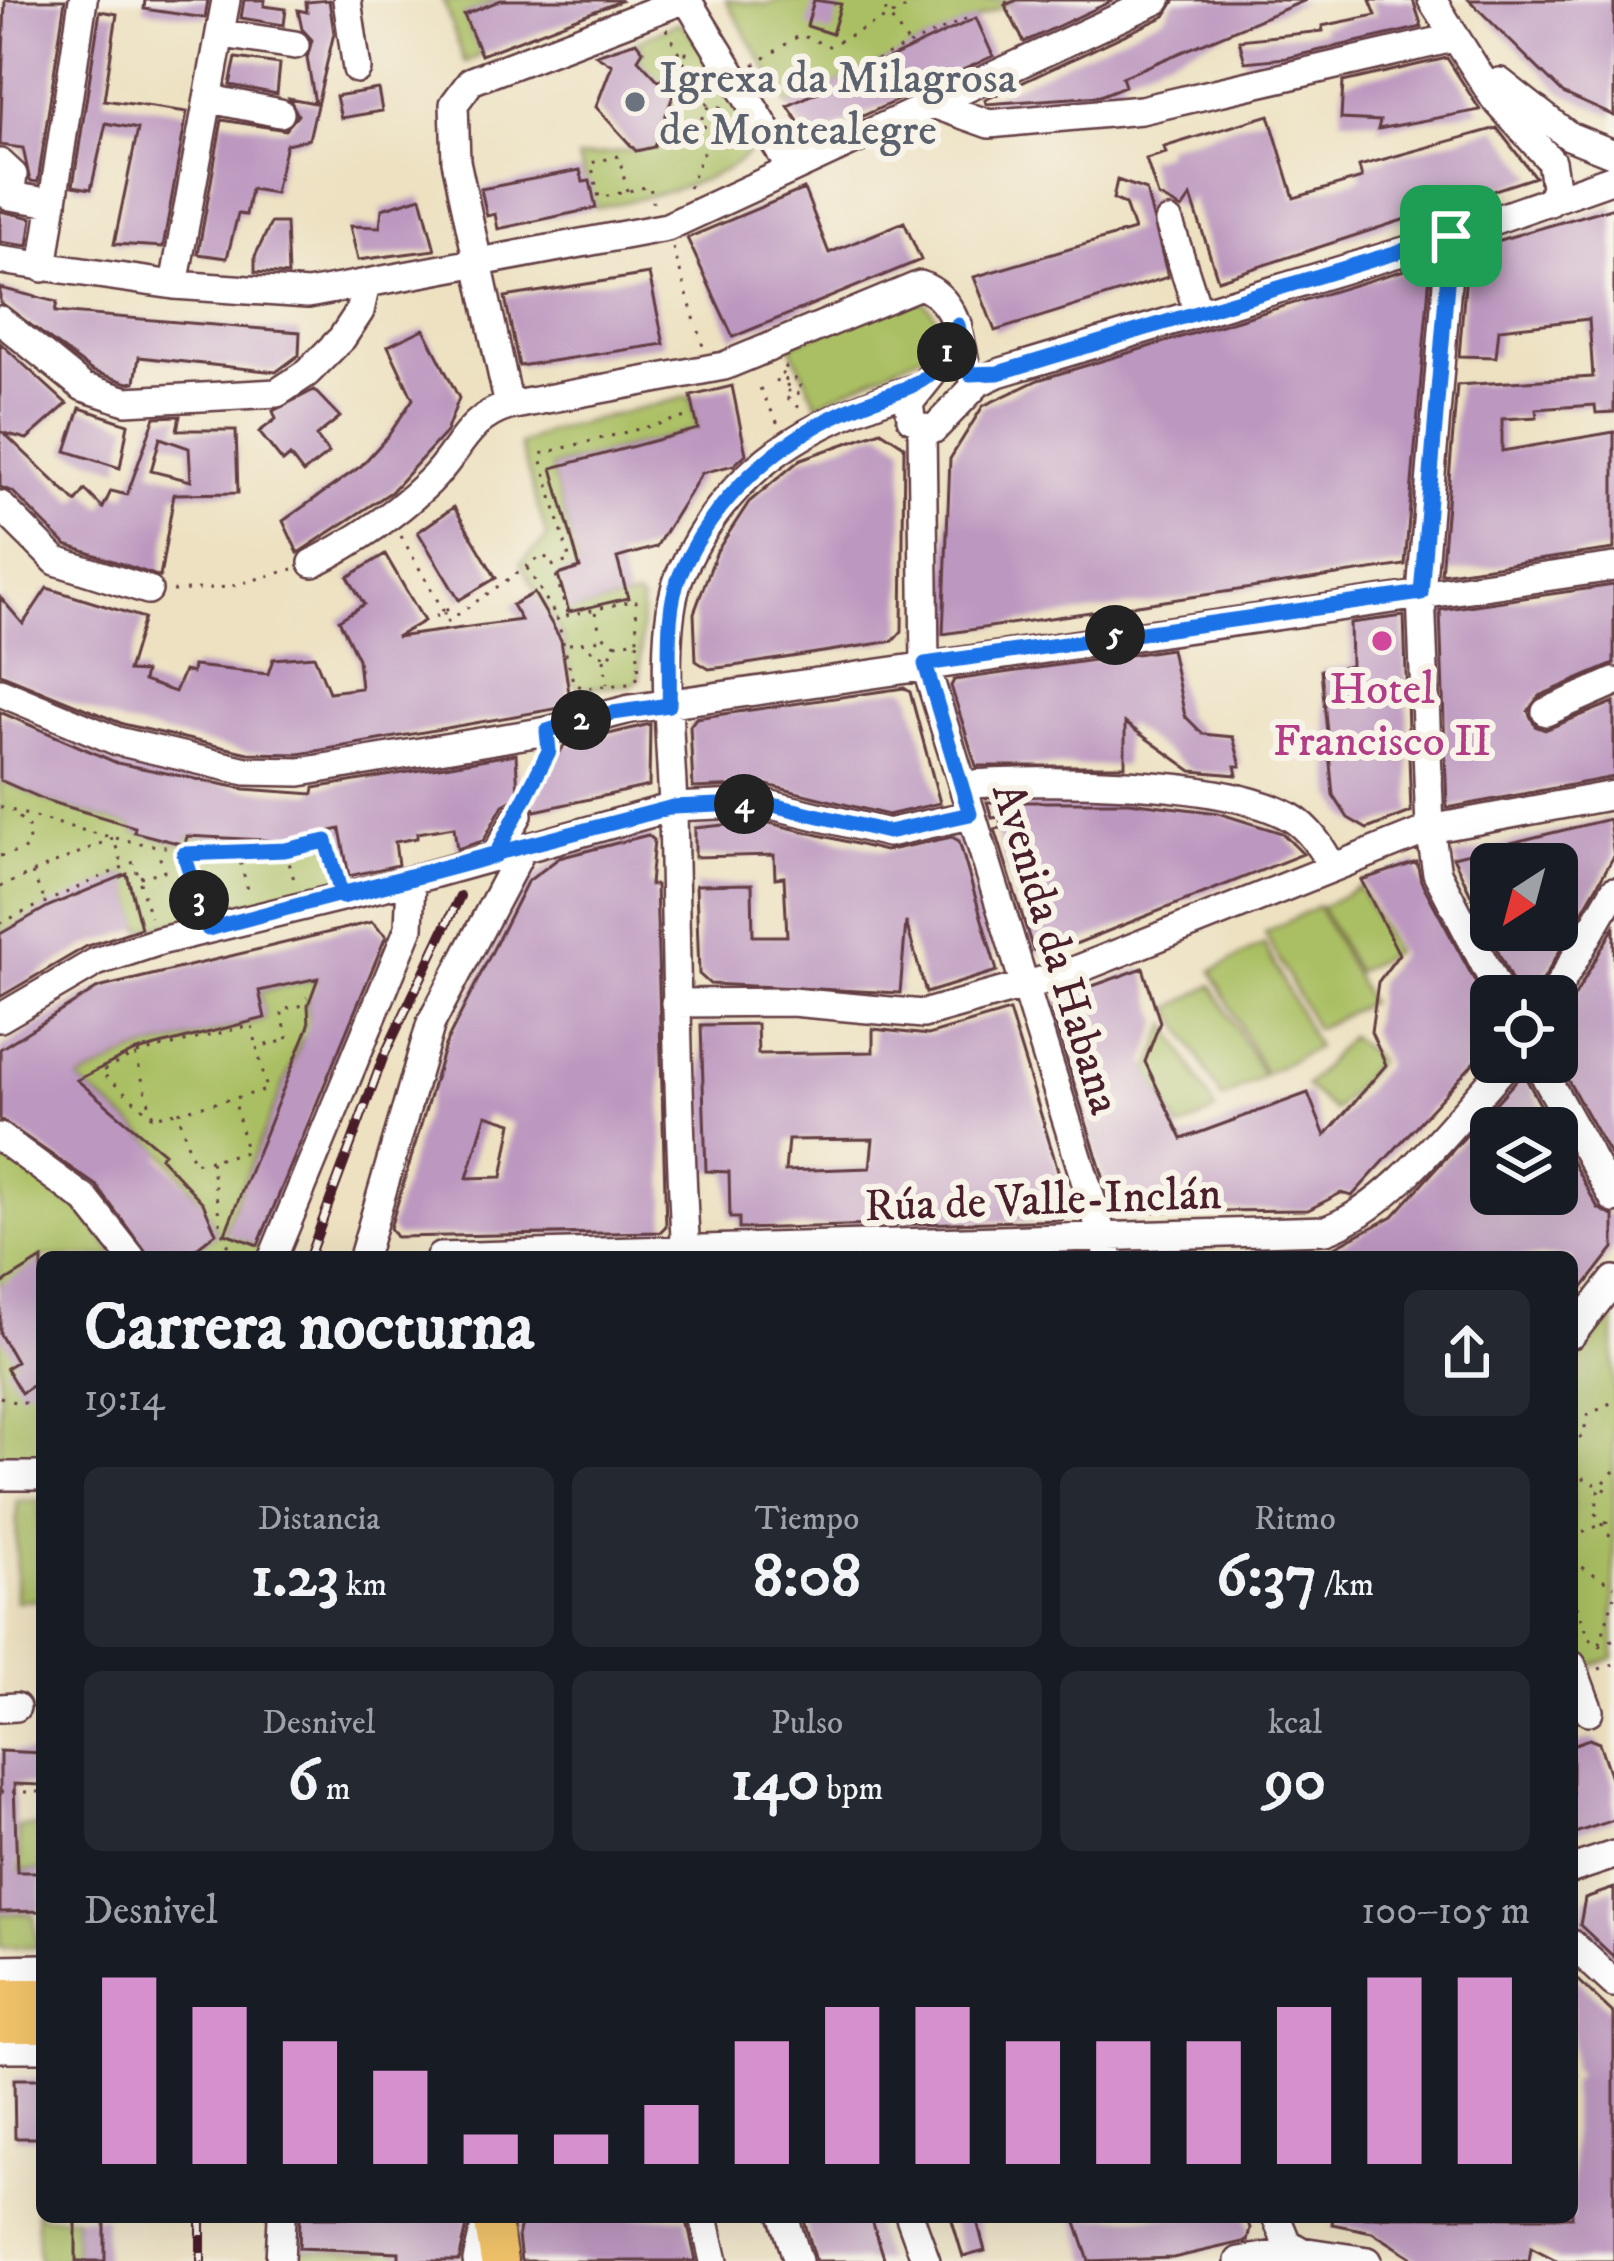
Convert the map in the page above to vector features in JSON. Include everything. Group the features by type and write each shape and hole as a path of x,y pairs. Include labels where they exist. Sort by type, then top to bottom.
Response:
{"main road":[{"path":"0,1997 36,1997"},
{"path":"0,2024 36,2024"},
{"path":"491,2223 504,2261"},
{"path":"504,2261 512,2223"}],"street":[{"path":"43,268 83,0"},
{"path":"174,285 226,0"},
{"path":"347,0 357,69"},
{"path":"508,406 456,161 454,104 471,81 685,0 790,166"},
{"path":"0,260 174,285 308,294 667,226 1157,0"},
{"path":"1432,0 1494,98 1551,161 1555,187 1550,202"},
{"path":"223,34 295,45"},
{"path":"929,103 989,124 1141,110 1453,38"},
{"path":"686,1251 669,705 680,576 731,495 787,441 871,401 960,375 998,373 1451,236 1608,180 1605,151 1526,106 1453,38"},
{"path":"210,99 280,112"},
{"path":"0,164 13,176 10,196 53,203"},
{"path":"1169,221 1198,312"},
{"path":"1451,236 1421,593 1430,829 1437,872 1490,975"},
{"path":"0,320 83,387 126,401 277,393 307,373 342,338 360,311 366,284"},
{"path":"314,563 363,537 431,480 482,414 724,366 908,287 932,289 958,325 960,375 923,431 871,401"},
{"name":"Avenida da Habana","path":"922,386 909,404 923,431 925,664 1107,1248"},
{"path":"0,505 56,561 148,590"},
{"path":"0,692 117,741 246,771 300,772 548,741 592,716 925,664 1614,567"},
{"path":"1546,712 1614,682"},
{"path":"963,785 1044,778 1231,794 1293,819 1324,850 1330,866"},
{"path":"675,1003 792,1002 923,1014 1023,988 1430,829 1614,796"},
{"path":"0,1018 96,962 158,942 411,880 673,807 764,803 888,832 970,814"},
{"path":"495,856 518,815"},
{"path":"365,1251 431,1023 523,848"},
{"path":"275,1251 409,928 411,880"},
{"path":"1565,975 1614,891"},
{"name":"Rúa de Valle-Inclán","path":"896,1251 1107,1248 1326,1230 1352,1221 1378,1201 1489,1083"},
{"path":"1549,1083 1614,1199"},
{"path":"0,1137 86,1200 126,1251"},
{"path":"1578,1326 1614,1280"},
{"path":"0,1476 36,1476"},
{"path":"1578,1678 1592,1710"},
{"path":"1578,1867 1614,1855"},
{"path":"1578,1950 1614,1984"},
{"path":"0,1969 36,1968"},
{"path":"0,2048 36,2048"},
{"path":"280,2261 282,2223"},
{"path":"477,2261 487,2223"},
{"path":"705,2223 714,2261"},
{"path":"786,2223 798,2261"},
{"path":"912,2223 926,2261"},
{"path":"1239,2261 1283,2240 1369,2261"}],"path":[{"path":"878,0 909,45"},
{"path":"734,78 800,35 830,46 922,0"},
{"path":"655,10 708,106"},
{"path":"876,60 972,16"},
{"path":"660,80 680,56 710,39"},
{"path":"708,106 701,119 711,131"},
{"path":"708,106 719,106 728,116 724,128 711,131"},
{"path":"667,226 711,131"},
{"path":"627,191 619,156 591,163 598,198 627,191 649,182 695,321"},
{"path":"768,374 787,366 789,371 775,377 777,383 794,376 796,381 784,387 786,392 801,386 803,391 788,398"},
{"path":"760,388 787,441"},
{"path":"554,565 570,561 540,454 686,417"},
{"path":"388,515 443,610 435,616 450,608 442,616 447,622 543,554 554,565 568,615"},
{"path":"148,590 228,587 314,563"},
{"path":"526,567 557,618 575,683 586,689 639,676 639,601 557,618"},
{"path":"594,610 600,634 616,644 637,640"},
{"path":"567,645 591,642 600,634"},
{"path":"591,642 593,654 604,659"},
{"path":"604,659 615,652 616,644"},
{"path":"604,659 608,686"},
{"path":"518,815 548,741"},
{"path":"3,808 184,854 285,850 326,841 342,897"},
{"path":"0,856 22,850 30,837 28,826 3,808"},
{"path":"113,838 123,866"},
{"path":"0,887 113,838"},
{"path":"139,877 164,871 157,848"},
{"path":"285,850 301,907"},
{"path":"237,851 256,917"},
{"path":"184,854 208,929"},
{"path":"0,923 44,898 134,862 158,942"},
{"path":"31,871 44,898"},
{"path":"258,1050 288,1040 281,1010 300,1006 307,997"},
{"path":"252,1025 267,1090 153,1117 101,1072 136,1054 252,1025"},
{"path":"136,1054 153,1117"},
{"path":"178,1112 193,1163 246,1152 234,1097"},
{"path":"211,1160 221,1230 231,1251"},
{"path":"0,1397 20,1404 36,1400"},
{"path":"1578,1440 1587,1416 1614,1401"},
{"path":"1614,1471 1600,1487 1599,1525 1614,1543"},
{"path":"1578,1475 1614,1494"},
{"path":"1578,1534 1614,1519"},
{"path":"1578,1565 1614,1586"},
{"path":"1600,1646 1614,1596"},
{"path":"1578,1609 1590,1639 1600,1646"},
{"path":"1600,1646 1614,1639"},
{"path":"0,1792 36,1792"}],"green space":[{"path":"443,0 501,0 464,15 481,55 465,63"},
{"path":"726,0 767,5 778,0 1017,0 788,106"},
{"path":"677,23 688,29 751,128 752,149 740,161 702,180 596,208 578,158 654,147 673,96 638,59 643,51 636,42"},
{"path":"914,296 937,318 934,348 817,404 790,345"},
{"path":"690,396 698,429 551,467 580,568 569,612 637,597 642,603 640,679 632,685 578,688 571,682 563,637 520,563 547,538 520,445 549,431"},
{"path":"0,780 48,801 135,827 134,832 184,844 187,836 284,841 340,829 350,879 141,930 126,874 0,934"},
{"path":"1359,887 1394,952 1356,972 1321,907"},
{"path":"1318,906 1369,1002 1316,1029 1265,933"},
{"path":"1264,944 1317,1047 1265,1074 1212,971"},
{"path":"324,978 307,1005 311,1029 307,1040 302,1039 224,1230 269,1251 194,1251 217,1233 191,1187 139,1130 78,1081 133,1053 265,1019 260,992"},
{"path":"1212,985 1263,1076 1222,1099 1171,1008"},
{"path":"1168,1024 1216,1111 1180,1129 1149,1071"},
{"path":"1350,1036 1378,1061 1334,1111 1306,1086"},
{"path":"0,1144 83,1209 111,1251 36,1251 36,1458 0,1457"},
{"path":"1614,1313 1614,1658 1582,1668 1578,1657 1578,1361"},
{"path":"36,1500 36,1600 16,1601 17,1501"},
{"path":"36,1826 36,1870 20,1871 18,1827"},
{"path":"0,1914 34,1914 36,1947 0,1948"},
{"path":"37,2223 75,2223 75,2261 39,2261"},
{"path":"382,2223 390,2223 399,2229 397,2261 292,2261 292,2250 380,2253"}],"building":[{"path":"5,0 65,0 38,182 30,181 23,148 0,145"},
{"path":"145,0 208,0 205,18 144,9"},
{"path":"244,0 265,0 264,6 286,9 284,25 241,18"},
{"path":"329,0 334,33 309,139 286,144 275,193 251,189 246,215 238,214 227,258 198,254 222,120 285,130 298,115 289,98 315,103 307,58 312,40 302,29 298,10 307,12 306,2"},
{"path":"501,0 621,1 481,55 464,15"},
{"path":"814,0 841,4 832,34 807,26"},
{"path":"1017,0 1114,0 1024,42 1005,5"},
{"path":"1175,0 1306,0 1122,77 1125,86 1100,96 986,104 985,100 1165,16"},
{"path":"1370,0 1413,0 1422,27 1286,58 1245,62 1239,40 1323,31 1322,26 1376,15"},
{"path":"1469,0 1614,0 1614,116 1563,93"},
{"path":"100,11 117,14 104,100 187,112 163,247 114,244 138,129 106,123 91,189 73,186"},
{"path":"976,18 993,56 817,137 805,132 788,106"},
{"name":"Igrexa da Milagrosa de Montealegre","path":"636,42 643,51 638,59 673,96 654,147 636,151 596,107 612,65 596,55"},
{"path":"236,58 280,64 277,94 230,85"},
{"path":"1447,58 1480,110 1378,129 1380,121 1341,119 1343,82"},
{"path":"378,89 382,111 341,118 336,96"},
{"path":"1269,115 1294,198 1362,178 1359,166 1497,128 1535,177 1218,280 1191,196 1182,209 1158,196 1146,159 1166,153 1164,147"},
{"path":"580,170 583,182 590,181 596,208 498,229 495,214 487,216 481,189"},
{"path":"1117,180 1146,190 1168,277 995,331 974,277 1134,230 1125,204 1113,199"},
{"path":"804,189 829,253 904,222 921,260 733,337 687,238"},
{"path":"421,197 435,250 358,260 350,226 380,227 382,209"},
{"path":"1614,207 1614,412 1596,413 1595,405 1536,409 1537,417 1502,419 1502,451 1614,432 1614,549 1441,574 1457,385 1593,377 1589,319 1499,329 1496,357 1459,356 1468,249"},
{"path":"0,211 32,218 28,246 0,242"},
{"path":"271,223 286,223 288,275 255,272 255,256"},
{"path":"1431,262 1405,565 943,634 950,459 983,406 1038,380"},
{"path":"649,274 664,344 519,366 505,297"},
{"path":"0,288 57,302 55,312 300,332 299,355 276,372 139,357 135,382 128,383 92,371 0,302"},
{"path":"424,329 459,398 446,432 391,492 298,553 283,521 361,466 388,436 413,399 388,346"},
{"path":"0,343 67,404 27,439 4,433 76,502 85,490 103,508 111,491 127,495 155,417 180,416 177,430 236,430 238,493 174,494 160,577 66,545 13,492 0,487","holes":["160,438 189,448 191,481 151,471"]},
{"path":"732,386 746,454 734,465 702,473 656,547 617,558 628,598 569,612 558,575 580,568 552,468 698,429 691,396"},
{"path":"314,390 340,417 316,436 329,453 303,473 290,456 283,462 259,432 276,419 273,411"},
{"path":"80,408 128,424 120,468 66,451"},
{"path":"881,431 904,446 902,631 893,641 734,666 709,669 696,661 694,613 717,551 749,502 801,459"},
{"path":"454,507 496,578 459,600 418,532"},
{"path":"385,554 424,621 396,637 521,620 512,605 534,593 561,640 571,706 299,754 248,753 123,724 0,674 0,597 23,624 47,588 144,618 128,671 145,672 143,681 175,692 184,671 192,673 193,666 268,674 273,659 314,656 329,692 361,688 358,659 339,620 364,604 348,577"},
{"path":"1614,585 1614,664 1539,696 1528,711 1535,726 1545,730 1614,702 1614,777 1447,808 1440,610"},
{"path":"1404,616 1411,812 1367,829 1348,818 1333,795 1321,670 1351,666 1350,623"},
{"path":"1171,649 1185,716 1203,734 1233,737 1241,766 1235,766 1237,775 1192,771 1125,723 1125,766 976,766 951,686 954,680"},
{"path":"904,688 910,692 940,803 888,815 767,785 693,788 690,726 696,718"},
{"path":"0,712 117,763 245,789 313,794 314,788 516,754 518,797 503,805 483,841 457,849 454,827 417,833 417,838 395,842 398,865 349,876 340,829 284,841 187,836 185,845 134,832 135,827 48,801 0,780"},
{"path":"650,724 649,786 535,811 532,804 564,745"},
{"path":"987,802 1129,802 1218,813 1282,833 1303,854 1045,956 1033,950 995,829 1001,828 1000,817 992,818"},
{"path":"1609,819 1614,856 1578,919 1578,843 1510,843"},
{"path":"761,821 885,851 952,837 959,841 997,971 926,993 906,922 900,993 710,984 699,974 696,885 752,884 753,936 787,936 784,877 775,878 774,855 695,857 695,828"},
{"path":"648,835 654,840 650,885 656,885 666,1226 660,1232 396,1237 390,1228 445,1045 527,882 559,858","holes":["486,1115 512,1123 502,1177 467,1178"]},
{"path":"1470,853 1470,893 1453,857"},
{"path":"1417,862 1421,881 1472,975 1470,1067 1352,1196 1341,1193 1308,1210 1114,1212 1051,1010 1056,999 1143,968 1160,1022 1145,1062 1182,1139 1308,1093 1325,1136 1386,1065 1371,1032 1378,982 1399,954 1361,880"},
{"path":"127,874 141,928 87,946 0,997 0,934 49,906"},
{"path":"372,922 386,936 258,1245 225,1233 309,1025 308,1005 318,978 259,991 265,1018 133,1052 77,1080 164,1153 160,1157 203,1203 216,1233 194,1251 145,1251 97,1186 0,1119 0,1049 98,988"},
{"path":"1614,927 1614,1162 1569,1083 1578,1083 1578,990"},
{"path":"1498,951 1560,951 1546,975 1509,975"},
{"path":"1009,1011 1070,1209 1062,1220 739,1229 739,1218 730,1218 729,1172 706,1171 701,1025 757,1024 758,1054 873,1052 873,1029 928,1035","holes":["873,1139 870,1168 785,1171 788,1140"]},
{"path":"1514,1083 1528,1083 1542,1107 1492,1107"},
{"path":"1470,1131 1470,1215 1578,1215 1578,1172 1598,1208 1614,1217 1614,1248 1578,1294 1578,1251 1327,1251 1393,1216"},
{"path":"36,1263 36,1383 21,1393 6,1368 16,1362 0,1334 0,1285"},
{"path":"1589,1739 1599,1743 1614,1786 1614,1820 1578,1832 1578,1743"},
{"path":"0,1751 36,1753 36,1785 14,1784 17,1872 36,1872 36,1911 0,1912"},
{"path":"1614,1888 1614,1957 1580,1925 1585,1898"},
{"path":"1578,1980 1614,2014 1614,2261 1558,2261 1531,2247 1529,2261 1418,2261 1372,2232 1332,2224 1578,2223"},
{"path":"14,2079 36,2079 36,2138 15,2138"},
{"path":"76,2223 105,2223 105,2261 76,2261"},
{"path":"300,2223 468,2223 459,2261 399,2261 399,2252 299,2248"},
{"path":"521,2223 687,2223 696,2261 521,2261"},
{"path":"805,2223 873,2223 885,2261 816,2261"},
{"path":"953,2223 978,2223 985,2251 963,2257"},
{"path":"1076,2223 1248,2223 1250,2228 1247,2241 1173,2258 1089,2261"}],"railway":[{"path":"311,1251 383,1058 460,896"},
{"path":"201,2223 201,2261"}],"place":[{"name":"Igrexa da Milagrosa de Montealegre","path":"635,102"},
{"name":"Hotel Francisco II","path":"1382,641"}],"route":[{"path":"1451,236 998,373 970,374 958,325 941,363 922,386 858,406 787,441 731,495 680,576 673,609 669,705 592,716 547,731 549,751 495,856 411,880 342,897 326,841 285,850 184,854 208,929 301,907 411,880 673,807 764,803 862,828 912,831 970,814 925,664 1421,593 1451,236"}]}
